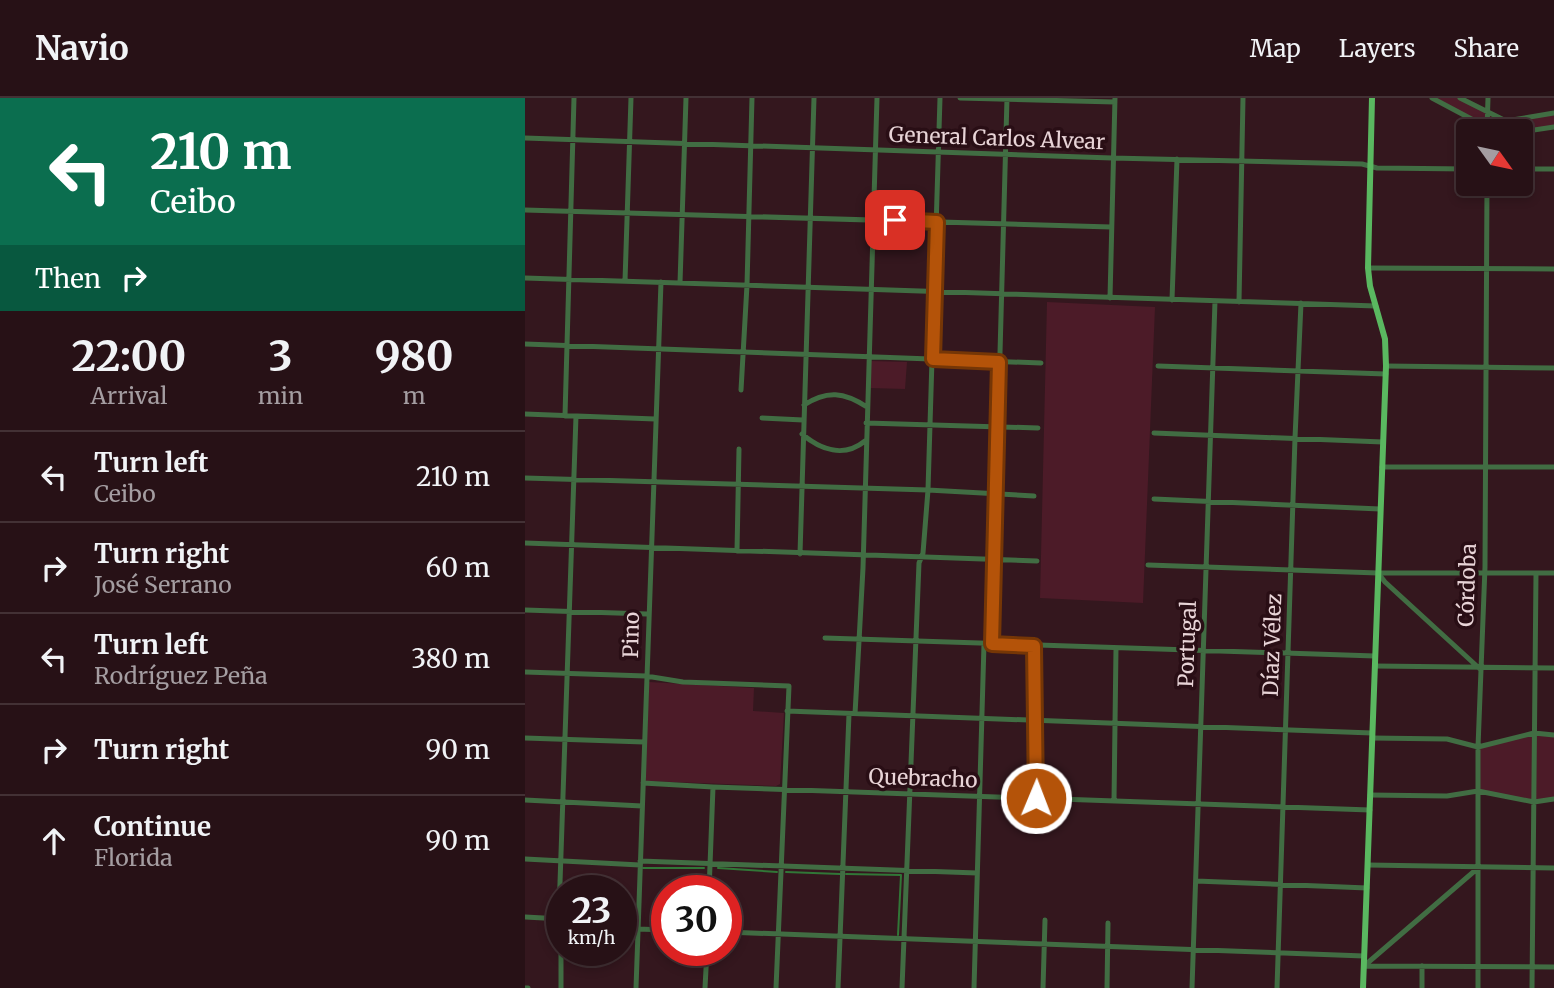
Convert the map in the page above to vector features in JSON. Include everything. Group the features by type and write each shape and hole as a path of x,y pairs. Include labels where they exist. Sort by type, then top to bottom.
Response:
{"main road":[{"path":"1363,988 1386,374 1385,339 1368,268 1372,98"}],"street":[{"path":"565,416 574,98"},
{"path":"625,281 631,98"},
{"path":"680,283 686,98"},
{"path":"741,390 752,98"},
{"path":"800,554 814,98"},
{"path":"838,988 846,792 860,640 877,98"},
{"path":"902,988 914,642 928,490 940,98"},
{"path":"960,98 1115,100 1110,298"},
{"path":"1239,302 1243,98"},
{"path":"1432,98 1468,119"},
{"path":"1460,98 1487,113 1510,121 1554,113"},
{"path":"1487,119 1488,98"},
{"path":"974,988 983,720 996,494 1007,99"},
{"path":"1533,130 1554,127"},
{"name":"General Carlos Alvear","path":"525,138 1456,169"},
{"path":"1173,300 1177,159"},
{"path":"1533,169 1554,169"},
{"name":"Córdoba","path":"1478,988 1478,747 1486,467 1487,196"},
{"path":"525,210 1111,227"},
{"path":"1368,268 1554,269"},
{"path":"525,278 1375,306"},
{"name":"Pino","path":"637,921 661,282"},
{"name":"Portugal","path":"1192,988 1215,301"},
{"name":"Díaz Vélez","path":"1277,988 1294,438 1301,303"},
{"path":"525,344 1041,363"},
{"path":"1158,366 1386,374"},
{"path":"1386,366 1554,368"},
{"path":"804,405 820,397 837,394 847,395 867,407"},
{"path":"525,414 655,419"},
{"path":"560,875 576,416"},
{"path":"762,418 803,420"},
{"path":"866,423 1038,428"},
{"path":"1154,433 1383,442"},
{"path":"802,434 825,450 851,449 866,442"},
{"path":"737,551 739,449"},
{"path":"1382,467 1554,467"},
{"path":"525,478 928,490 1034,496"},
{"path":"1154,499 1380,509"},
{"path":"525,543 1037,561"},
{"path":"1148,565 1378,573 1554,573"},
{"path":"1378,573 1385,583 1480,669"},
{"path":"1532,988 1537,573"},
{"path":"525,610 647,614"},
{"path":"825,638 1375,656"},
{"path":"1034,646 1036,798"},
{"path":"1114,801 1116,648"},
{"path":"1375,666 1554,668"},
{"path":"525,672 646,676 683,682 789,686 776,988"},
{"path":"787,711 1447,739 1478,747 1534,733 1554,735"},
{"path":"525,738 644,742"},
{"name":"Quebracho","path":"643,783 1370,810"},
{"path":"710,875 713,787"},
{"path":"1370,795 1447,796 1478,791 1534,802 1554,799"},
{"path":"525,800 642,806"},
{"path":"525,859 977,873"},
{"path":"1368,865 1554,868"},
{"path":"1364,966 1478,868"},
{"path":"1196,881 1367,888"},
{"path":"525,917 546,918"},
{"path":"1043,988 1045,920"},
{"path":"1107,988 1108,923"},
{"path":"637,929 651,929"},
{"path":"742,933 1364,956"},
{"path":"561,966 561,988"},
{"name":"Pino","path":"636,966 636,988"},
{"path":"705,988 706,966"},
{"path":"1364,966 1554,967"},
{"path":"1422,966 1422,988"}],"shaded area":[{"path":"1432,98 1460,98 1502,119 1471,119"},
{"path":"1554,113 1554,127 1533,130 1533,119 1518,119"},
{"path":"1047,302 1155,307 1143,603 1040,598"},
{"path":"871,361 907,362 905,389 870,388"},
{"path":"649,682 754,688 753,711 784,713 780,784 646,781"},
{"path":"1534,733 1554,735 1554,799 1540,802 1478,791 1478,747"}],"waterway":[{"path":"643,868 704,868"},
{"path":"718,868 777,872"},
{"path":"786,872 840,874"},
{"path":"846,874 901,875 898,935"}],"route":[{"path":"895,220 937,222 933,359 999,362 992,644 1034,646 1036,798"}]}
